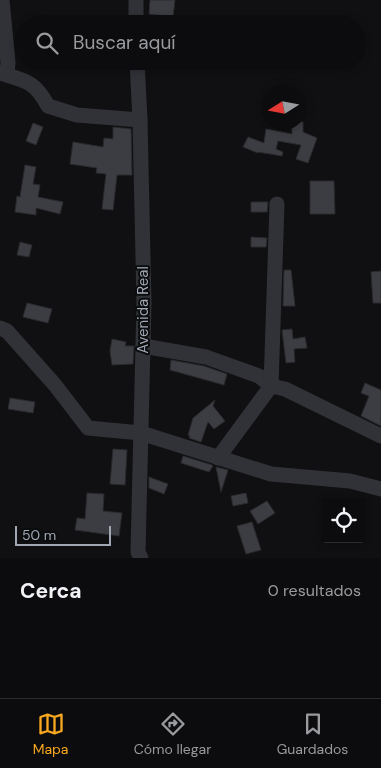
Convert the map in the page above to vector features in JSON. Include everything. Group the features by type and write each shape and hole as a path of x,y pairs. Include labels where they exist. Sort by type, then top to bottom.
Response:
{"street":[{"path":"2,0 8,62 3,74 24,80 40,92 48,106 77,115 140,120"},
{"path":"136,0 136,15"},
{"name":"Avenida Real","path":"137,70 144,303 138,552 141,558"},
{"path":"218,458 271,386 277,204"},
{"path":"0,328 7,331 55,385 88,428 141,433 271,474 350,481 381,489"},
{"path":"143,346 206,357 259,376 271,386 285,389 381,436"}],"building":[{"path":"150,0 175,0 173,15 149,14"},
{"path":"33,123 43,127 36,145 26,141"},
{"path":"113,127 131,129 132,175 117,175 113,210 102,209 106,174 96,173 97,168 70,164 73,142 103,147 104,138 113,139"},
{"path":"266,130 292,134 292,130 303,130 303,132 317,138 308,163 296,159 301,145 278,141 276,149 283,152 282,156 258,153 243,147 248,137 264,143"},
{"path":"25,165 36,167 33,184 40,185 38,197 63,202 60,214 36,208 36,215 15,212 17,196 20,197"},
{"path":"310,181 334,181 335,214 310,214"},
{"path":"251,202 268,202 267,212 251,212"},
{"path":"251,237 267,238 266,247 251,247"},
{"path":"20,242 32,245 29,257 17,255"},
{"path":"284,270 291,270 295,306 283,306"},
{"path":"381,271 381,303 373,303 371,272"},
{"path":"27,303 52,309 48,323 23,317"},
{"path":"292,329 293,339 305,337 307,348 294,349 295,362 286,363 282,330"},
{"path":"112,339 126,342 125,346 134,346 133,364 112,365 110,351"},
{"path":"171,360 204,366 227,374 224,385 170,370"},
{"path":"365,383 381,390 381,426 361,416 369,396 361,393"},
{"path":"10,398 35,402 33,413 8,409"},
{"path":"215,400 213,406 225,421 214,429 208,422 201,442 189,438 190,436 188,435 193,418"},
{"path":"113,449 127,450 125,485 110,484"},
{"path":"183,456 213,466 209,472 181,463"},
{"path":"216,467 228,470 221,492"},
{"path":"149,477 168,484 164,494 149,488"},
{"path":"87,493 104,494 103,511 122,513 119,536 75,530 77,518 85,519"},
{"path":"246,493 248,503 233,506 231,496"},
{"path":"267,501 275,513 258,524 250,511"},
{"path":"252,522 261,550 246,554 237,526"}]}
